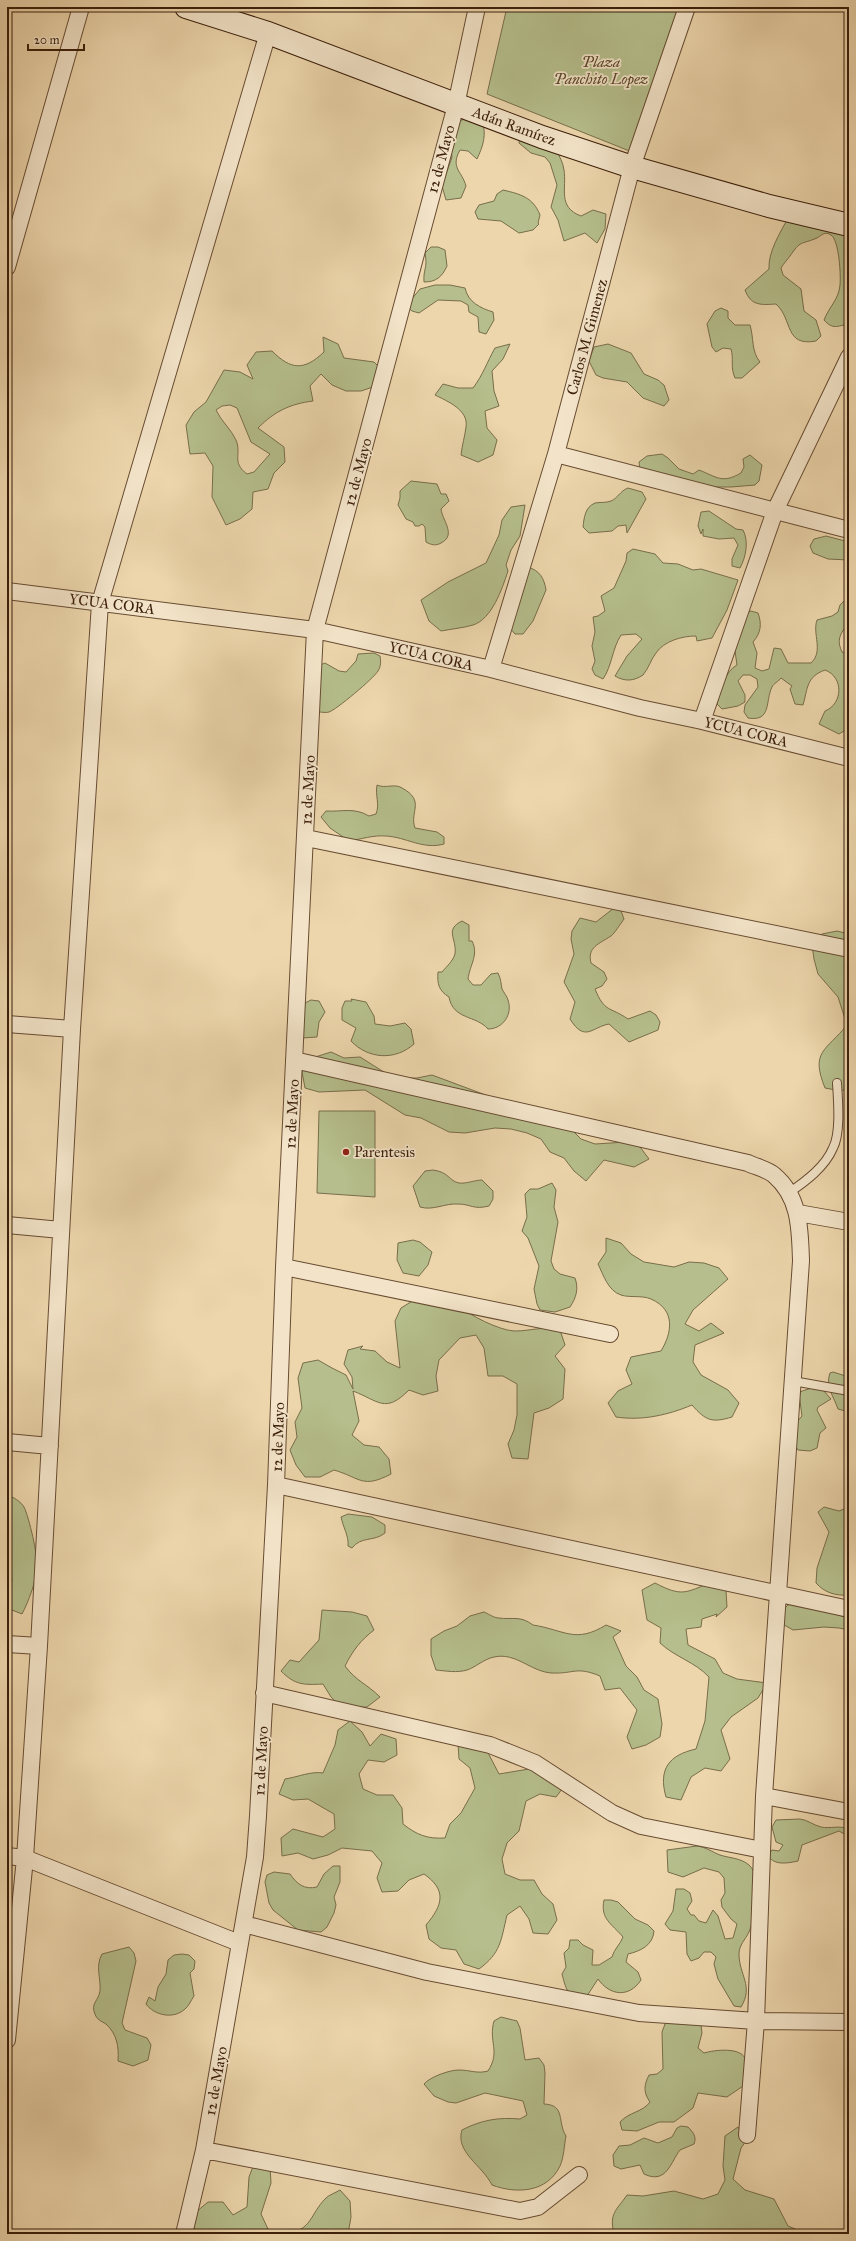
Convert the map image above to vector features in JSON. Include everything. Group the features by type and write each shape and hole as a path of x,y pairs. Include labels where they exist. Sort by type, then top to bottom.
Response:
{"street":[{"path":"7,267 81,7"},
{"name":"Adán Ramírez","path":"186,7 268,33 456,105 632,167 768,206 849,225"},
{"name":"12 de Mayo","path":"184,2234 204,2150 255,1857 276,1485 284,1267 315,630 456,105 477,7"},
{"name":"Carlos M. Gimenez","path":"491,669 556,454 632,167 687,7"},
{"path":"7,2040 25,1858 50,1446 72,1029 100,603 268,33"},
{"path":"702,721 775,511 849,357"},
{"path":"556,454 849,530"},
{"name":"YCUA CORA","path":"7,591 315,630 491,669 640,708 702,721 849,758"},
{"path":"306,838 849,949"},
{"path":"7,1024 72,1029"},
{"path":"294,1060 748,1163 773,1174 790,1192 798,1213 801,1261 764,1796 756,2021 746,2135"},
{"path":"798,1213 849,1222"},
{"path":"7,1225 61,1230"},
{"path":"284,1267 610,1334"},
{"path":"7,1442 50,1446"},
{"path":"276,1485 778,1595 849,1609"},
{"path":"7,1644 38,1646"},
{"path":"264,1693 490,1745 535,1763 612,1813 641,1826 762,1850"},
{"path":"764,1796 849,1812"},
{"path":"7,1856 25,1858 239,1943"},
{"path":"244,1924 427,1972 639,2013 756,2021 849,2022"},
{"path":"204,2150 520,2211 538,2207 579,2175"}],"lane":[{"path":"790,1192 812,1176 834,1148 839,1109 837,1083"},
{"path":"793,1381 849,1391"}],"green space":[{"name":"Plaza Panchito Lopez","path":"507,7 687,7 642,156 487,94"},
{"path":"467,118 482,120 484,131 483,145 477,159 468,151 460,150 457,156 456,165 466,186 461,198 446,200 442,186 452,157 452,124"},
{"path":"520,135 556,149 562,162 565,177 565,196 569,208 581,216 593,210 606,214 605,229 597,243 585,233 564,241 558,220 551,207 557,185 550,163 545,157 531,153 519,143"},
{"path":"503,190 525,197 534,204 540,215 539,224 533,230 519,233 501,221 478,219 475,212 479,205 494,201 497,194"},
{"path":"788,218 849,228 849,324 833,326 824,320 838,295 840,285 838,250 834,238 831,235 827,233 799,245 781,268 783,275 801,289 804,311 816,320 821,336 816,341 806,342 799,340 790,330 785,317 776,304 761,304 753,302 745,290 769,269 772,249"},
{"path":"431,247 438,247 445,250 447,266 438,278 432,281 424,282 426,262 425,253"},
{"path":"435,285 450,285 465,288 469,297 475,304 493,312 494,320 486,334 479,332 478,317 469,312 468,305 461,301 438,300 419,313 412,311 406,306 420,289"},
{"path":"721,308 728,311 728,318 735,325 750,325 755,353 760,362 742,378 735,378 731,349 723,348 716,352 712,347 707,324 715,311"},
{"path":"323,337 338,344 344,358 374,362 385,373 376,386 361,391 346,391 332,385 321,374 310,386 313,401 297,404 283,409 264,422 258,428 284,447 285,462 274,473 268,489 253,492 252,509 240,519 226,525 212,497 213,466 205,453 190,454 186,425 194,412 206,402 224,370 240,372 253,379 247,365 256,352 272,351 285,362 298,366 310,363 324,352","holes":["230,405 237,408 251,442 270,454 254,472 247,474 239,466 238,445 236,440 216,410 222,406"]},
{"path":"510,344 503,359 492,371 494,391 499,406 485,411 487,428 497,440 493,455 478,462 461,455 466,421 461,411 435,395 443,384 458,388 473,388 495,348"},
{"path":"608,344 631,353 644,374 658,380 664,385 669,400 664,406 643,398 627,382 603,378 596,375 589,361 594,347"},
{"path":"662,454 679,469 693,474 699,470 724,479 741,473 744,467 743,459 750,455 762,465 759,481 755,485 709,487 640,470 639,462 647,456"},
{"path":"411,481 437,484 441,494 446,494 449,501 441,509 447,527 448,536 446,540 437,545 426,542 425,527 422,524 415,526 413,522 406,519 398,505 400,491"},
{"path":"628,488 642,492 646,499 627,533 626,525 618,526 612,531 589,533 583,527 589,507 595,503 611,501"},
{"path":"525,505 520,536 511,550 506,565 508,571 491,610 480,622 473,625 441,631 429,621 421,600 448,582 486,563 499,535 502,520 511,507"},
{"path":"709,511 736,529 743,530 746,539 746,549 740,568 732,566 732,559 738,545 734,538 719,539 703,536 703,529 701,534 698,526 701,512"},
{"path":"826,536 849,542 849,560 828,559 813,553 810,546 814,539"},
{"path":"633,549 655,554 663,563 678,564 693,570 701,569 738,580 727,610 712,638 697,641 696,636 691,636 668,642 659,649 643,675 633,680 626,680 615,676 627,656 642,639 636,634 621,635 603,679 595,675 592,669 595,661 592,646 595,632 593,617 598,616 605,611 601,596 614,588 626,561 627,553"},
{"path":"528,567 536,571 541,576 546,590 533,621 523,634 515,634 510,628"},
{"path":"845,600 849,600 849,628 844,629 839,643 842,652 849,654 849,728 839,734 819,724 825,711 831,708 835,703 839,690 836,678 825,670 814,676 811,680 807,688 803,705 795,704 790,689 792,686 781,678 772,687 764,714 761,717 748,718 744,712 745,705 758,687 757,679 750,675 743,675 738,681 745,695 745,702 738,706 722,709 717,704 721,688 726,677 737,665 735,651 744,614 751,611 758,613 760,628 758,635 753,642 757,653 755,668 762,671 769,669 774,648 781,649 788,663 811,663 817,653 817,620 832,616 838,612 840,605"},
{"path":"374,653 380,656 381,660 380,667 375,675 333,710 328,712 319,712 315,705 318,666 325,663 339,671 346,672 356,661 358,654"},
{"path":"377,785 399,787 409,793 415,802 415,828 437,832 444,837 444,844 429,845 393,837 381,836 349,841 330,828 321,817 326,811 353,811 364,813 369,816 376,814 378,807"},
{"path":"614,908 621,911 624,919 612,935 595,946 592,950 590,958 591,963 604,972 607,979 602,986 595,989 605,1006 628,1019 650,1011 656,1015 660,1022 658,1030 629,1042 609,1024 589,1032 584,1032 575,1026 570,1019 575,1002 564,982 574,954 571,939 572,931 580,918 596,922"},
{"path":"462,921 469,925 469,941 472,941 475,951 468,979 473,985 481,985 491,974 498,973 502,989 508,1000 509,1010 506,1020 502,1024 493,1028 488,1029 477,1021 460,1014 455,1010 449,997 441,990 438,984 438,972 442,972 455,954 452,931 457,924"},
{"path":"837,931 849,934 849,1088 841,1091 825,1088 819,1066 822,1052 847,1025 838,997 818,974 812,945 822,934"},
{"path":"351,999 366,1002 374,1016 375,1024 390,1026 405,1023 411,1029 414,1044 399,1053 382,1056 365,1051 358,1047 351,1041 356,1028 342,1020 342,1008 345,1001 352,1001"},
{"path":"311,1000 319,1001 325,1012 319,1022 317,1037 302,1038 305,1003"},
{"path":"331,1052 344,1058 360,1057 387,1074 401,1078 417,1078 432,1075 570,1128 581,1139 595,1144 626,1142 640,1147 649,1159 634,1167 604,1160 586,1181 574,1171 564,1158 550,1152 541,1139 527,1133 511,1129 495,1128 465,1133 449,1132 421,1118 405,1115 365,1090 319,1092 305,1088 302,1072 309,1059"},
{"name":"Parentesis","path":"319,1111 375,1111 375,1197 317,1193"},
{"path":"433,1170 446,1174 459,1183 482,1180 493,1191 493,1199 489,1206 484,1207 453,1204 434,1208 420,1207 413,1186 425,1171"},
{"path":"552,1183 556,1190 554,1207 558,1222 551,1261 554,1269 560,1274 575,1278 577,1286 574,1300 570,1307 555,1312 540,1310 537,1304 534,1289 539,1266 528,1238 522,1231 527,1217 525,1194 530,1189 538,1189"},
{"path":"606,1238 621,1243 631,1254 644,1262 674,1267 689,1262 704,1263 719,1268 728,1279 693,1310 685,1324 699,1331 711,1323 724,1333 695,1345 693,1362 701,1375 728,1390 739,1403 732,1417 719,1420 710,1419 701,1414 692,1405 674,1412 645,1418 616,1417 608,1403 618,1391 632,1384 626,1370 631,1357 661,1351 668,1337 670,1322 665,1309 651,1299 621,1295 616,1293 609,1286 598,1264 606,1252"},
{"path":"413,1240 420,1242 432,1252 428,1265 419,1276 403,1273 397,1260 398,1243"},
{"path":"414,1300 435,1306 458,1306 484,1322 507,1330 520,1331 547,1328 560,1330 565,1345 555,1356 565,1369 563,1399 549,1408 534,1413 528,1459 512,1458 508,1444 514,1430 517,1415 517,1384 503,1376 488,1376 484,1348 476,1335 460,1338 439,1360 436,1376 438,1391 423,1395 409,1390 394,1402 388,1404 376,1401 353,1391 359,1421 352,1435 364,1445 379,1447 389,1459 391,1474 374,1481 362,1481 334,1470 320,1477 305,1477 296,1465 290,1450 297,1437 295,1422 302,1408 298,1378 303,1363 318,1360 346,1375 353,1389 352,1377 344,1364 348,1350 363,1346 360,1349 375,1351 387,1362 400,1368 395,1321 401,1308"},
{"path":"833,1372 849,1377 849,1412 838,1409 829,1387 830,1373"},
{"path":"812,1388 823,1390 831,1399 818,1407 817,1410 826,1428 820,1433 817,1448 810,1451 798,1450 796,1447 797,1422 802,1416 799,1394 802,1391"},
{"path":"7,1496 17,1500 24,1507 31,1527 35,1546 37,1562 36,1578 22,1614 7,1608 12,1579 7,1567"},
{"path":"824,1507 839,1511 849,1507 849,1595 831,1593 816,1583 817,1568 829,1532 818,1512"},
{"path":"348,1514 372,1517 385,1525 385,1533 381,1536 363,1540 352,1548 348,1546 347,1535 341,1517"},
{"path":"712,1582 726,1591 727,1607 716,1617 717,1614 702,1619 701,1627 686,1629 688,1645 715,1659 723,1673 737,1679 767,1683 758,1698 731,1717 721,1730 730,1759 721,1771 705,1768 691,1777 681,1800 666,1797 664,1787 665,1771 673,1759 679,1755 696,1749 705,1721 709,1677 698,1667 672,1652 660,1643 661,1628 647,1620 642,1590 655,1583 678,1592 684,1592 696,1589"},
{"path":"795,1598 849,1619 849,1630 824,1627 793,1630 779,1622 784,1609"},
{"path":"322,1610 352,1612 367,1616 374,1630 358,1646 345,1666 353,1675 380,1697 367,1707 342,1708 331,1697 323,1684 305,1684 295,1682 281,1671 290,1660 299,1662 319,1640"},
{"path":"484,1612 493,1617 516,1618 533,1625 570,1634 586,1634 606,1625 621,1631 613,1637 626,1666 637,1677 644,1690 658,1699 662,1724 660,1737 646,1745 632,1749 627,1737 637,1710 620,1688 605,1690 600,1676 592,1673 585,1671 559,1673 544,1672 509,1657 502,1656 490,1658 470,1669 463,1671 452,1672 436,1670 431,1655 431,1639 444,1631 457,1626 470,1616"},
{"path":"350,1721 362,1732 370,1746 381,1734 396,1739 397,1755 384,1762 368,1760 359,1774 363,1789 377,1795 393,1795 402,1808 403,1824 422,1836 445,1838 450,1824 461,1813 475,1788 470,1768 459,1759 458,1744 485,1747 499,1774 529,1769 565,1785 556,1797 540,1794 526,1801 519,1831 507,1843 502,1859 505,1874 520,1880 534,1880 542,1894 553,1904 557,1920 548,1934 533,1933 529,1919 520,1906 507,1915 501,1939 496,1951 492,1957 479,1969 464,1964 456,1950 441,1948 429,1939 426,1925 436,1911 440,1898 436,1886 424,1874 409,1880 398,1891 382,1892 377,1878 382,1863 372,1851 342,1848 328,1855 313,1859 298,1853 282,1856 281,1838 293,1829 323,1837 335,1829 334,1814 308,1799 293,1800 279,1794 285,1779 309,1773 323,1773 335,1745 338,1730"},
{"path":"776,1820 806,1820 821,1827 842,1827 849,1829 849,1841 846,1835 839,1831 802,1845 798,1861 778,1863 771,1859 768,1856 772,1850 779,1851 783,1845 776,1842 772,1827"},
{"path":"697,1846 746,1863 753,1871 756,1878 757,1888 754,1917 749,1932 739,1951 741,1968 746,1987 745,2000 741,2007 734,2006 718,1979 714,1964 716,1957 711,1952 704,1952 699,1958 691,1961 687,1954 686,1932 670,1930 665,1924 673,1911 676,1889 684,1889 690,1893 692,1901 687,1909 691,1915 694,1915 699,1921 706,1923 713,1910 718,1916 725,1939 733,1938 737,1924 722,1907 721,1900 725,1893 724,1878 719,1872 704,1868 683,1877 668,1872 667,1850"},
{"path":"333,1866 340,1866 340,1882 334,1897 336,1905 327,1927 321,1932 298,1930 273,1910 269,1903 265,1882 267,1875 274,1872 290,1874 295,1881 301,1885 312,1888 317,1887 324,1874"},
{"path":"604,1900 618,1902 635,1919 648,1925 654,1931 649,1944 646,1947 628,1954 626,1962 638,1972 641,1980 636,1986 625,1992 614,1992 603,1985 598,1979 585,1999 571,1994 565,1985 562,1974 566,1967 564,1953 569,1948 570,1940 578,1940 583,1945 593,1950 592,1965 599,1965 612,1957 623,1937 605,1917 603,1907"},
{"path":"129,1947 134,1953 136,1961 122,2023 125,2030 147,2038 151,2045 148,2060 133,2066 118,2061 118,2046 115,2036 106,2024 97,2018 94,2011 94,2005 100,1991 99,1963 102,1954"},
{"path":"174,1955 189,1955 195,1961 194,1969 190,1973 194,1996 185,2009 175,2014 164,2015 149,2008 146,2004 149,1997 155,2001 158,1987 166,1974 168,1960"},
{"path":"501,2017 517,2021 520,2028 525,2060 539,2058 544,2065 544,2104 555,2107 558,2111 563,2131 566,2136 561,2163 554,2175 547,2182 530,2189 511,2190 492,2185 466,2152 462,2145 461,2138 462,2130 476,2124 505,2118 520,2119 527,2115 523,2101 485,2093 456,2103 448,2102 434,2096 424,2084 435,2076 450,2071 488,2071 494,2058 492,2035 494,2021"},
{"path":"672,2021 701,2025 702,2033 698,2048 704,2053 728,2050 740,2053 744,2056 746,2061 746,2084 727,2097 698,2093 693,2108 674,2122 659,2122 637,2131 622,2130 620,2122 644,2108 650,2102 645,2092 646,2082 649,2075 657,2074 663,2069 662,2032 665,2024"},
{"path":"681,2126 688,2127 693,2133 695,2137 694,2144 680,2150 671,2165 663,2174 652,2177 644,2174 640,2165 621,2169 614,2166 613,2155 619,2146 630,2145 644,2138 658,2143 672,2137 677,2128"},
{"path":"738,2127 746,2141 741,2148 733,2179 745,2190 774,2199 788,2226 807,2234 614,2234 612,2221 614,2213 627,2195 643,2196 674,2191 703,2199 718,2194 725,2180 723,2166 725,2136"},
{"path":"254,2164 270,2167 271,2183 261,2214 268,2229 283,2234 201,2234 193,2227 196,2212 208,2202 223,2202 233,2215 247,2207 249,2177"},
{"path":"340,2190 350,2201 351,2217 348,2234 285,2234 301,2229 306,2225 326,2198"}],"place":[{"name":"Parentesis","path":"346,1152"}]}
